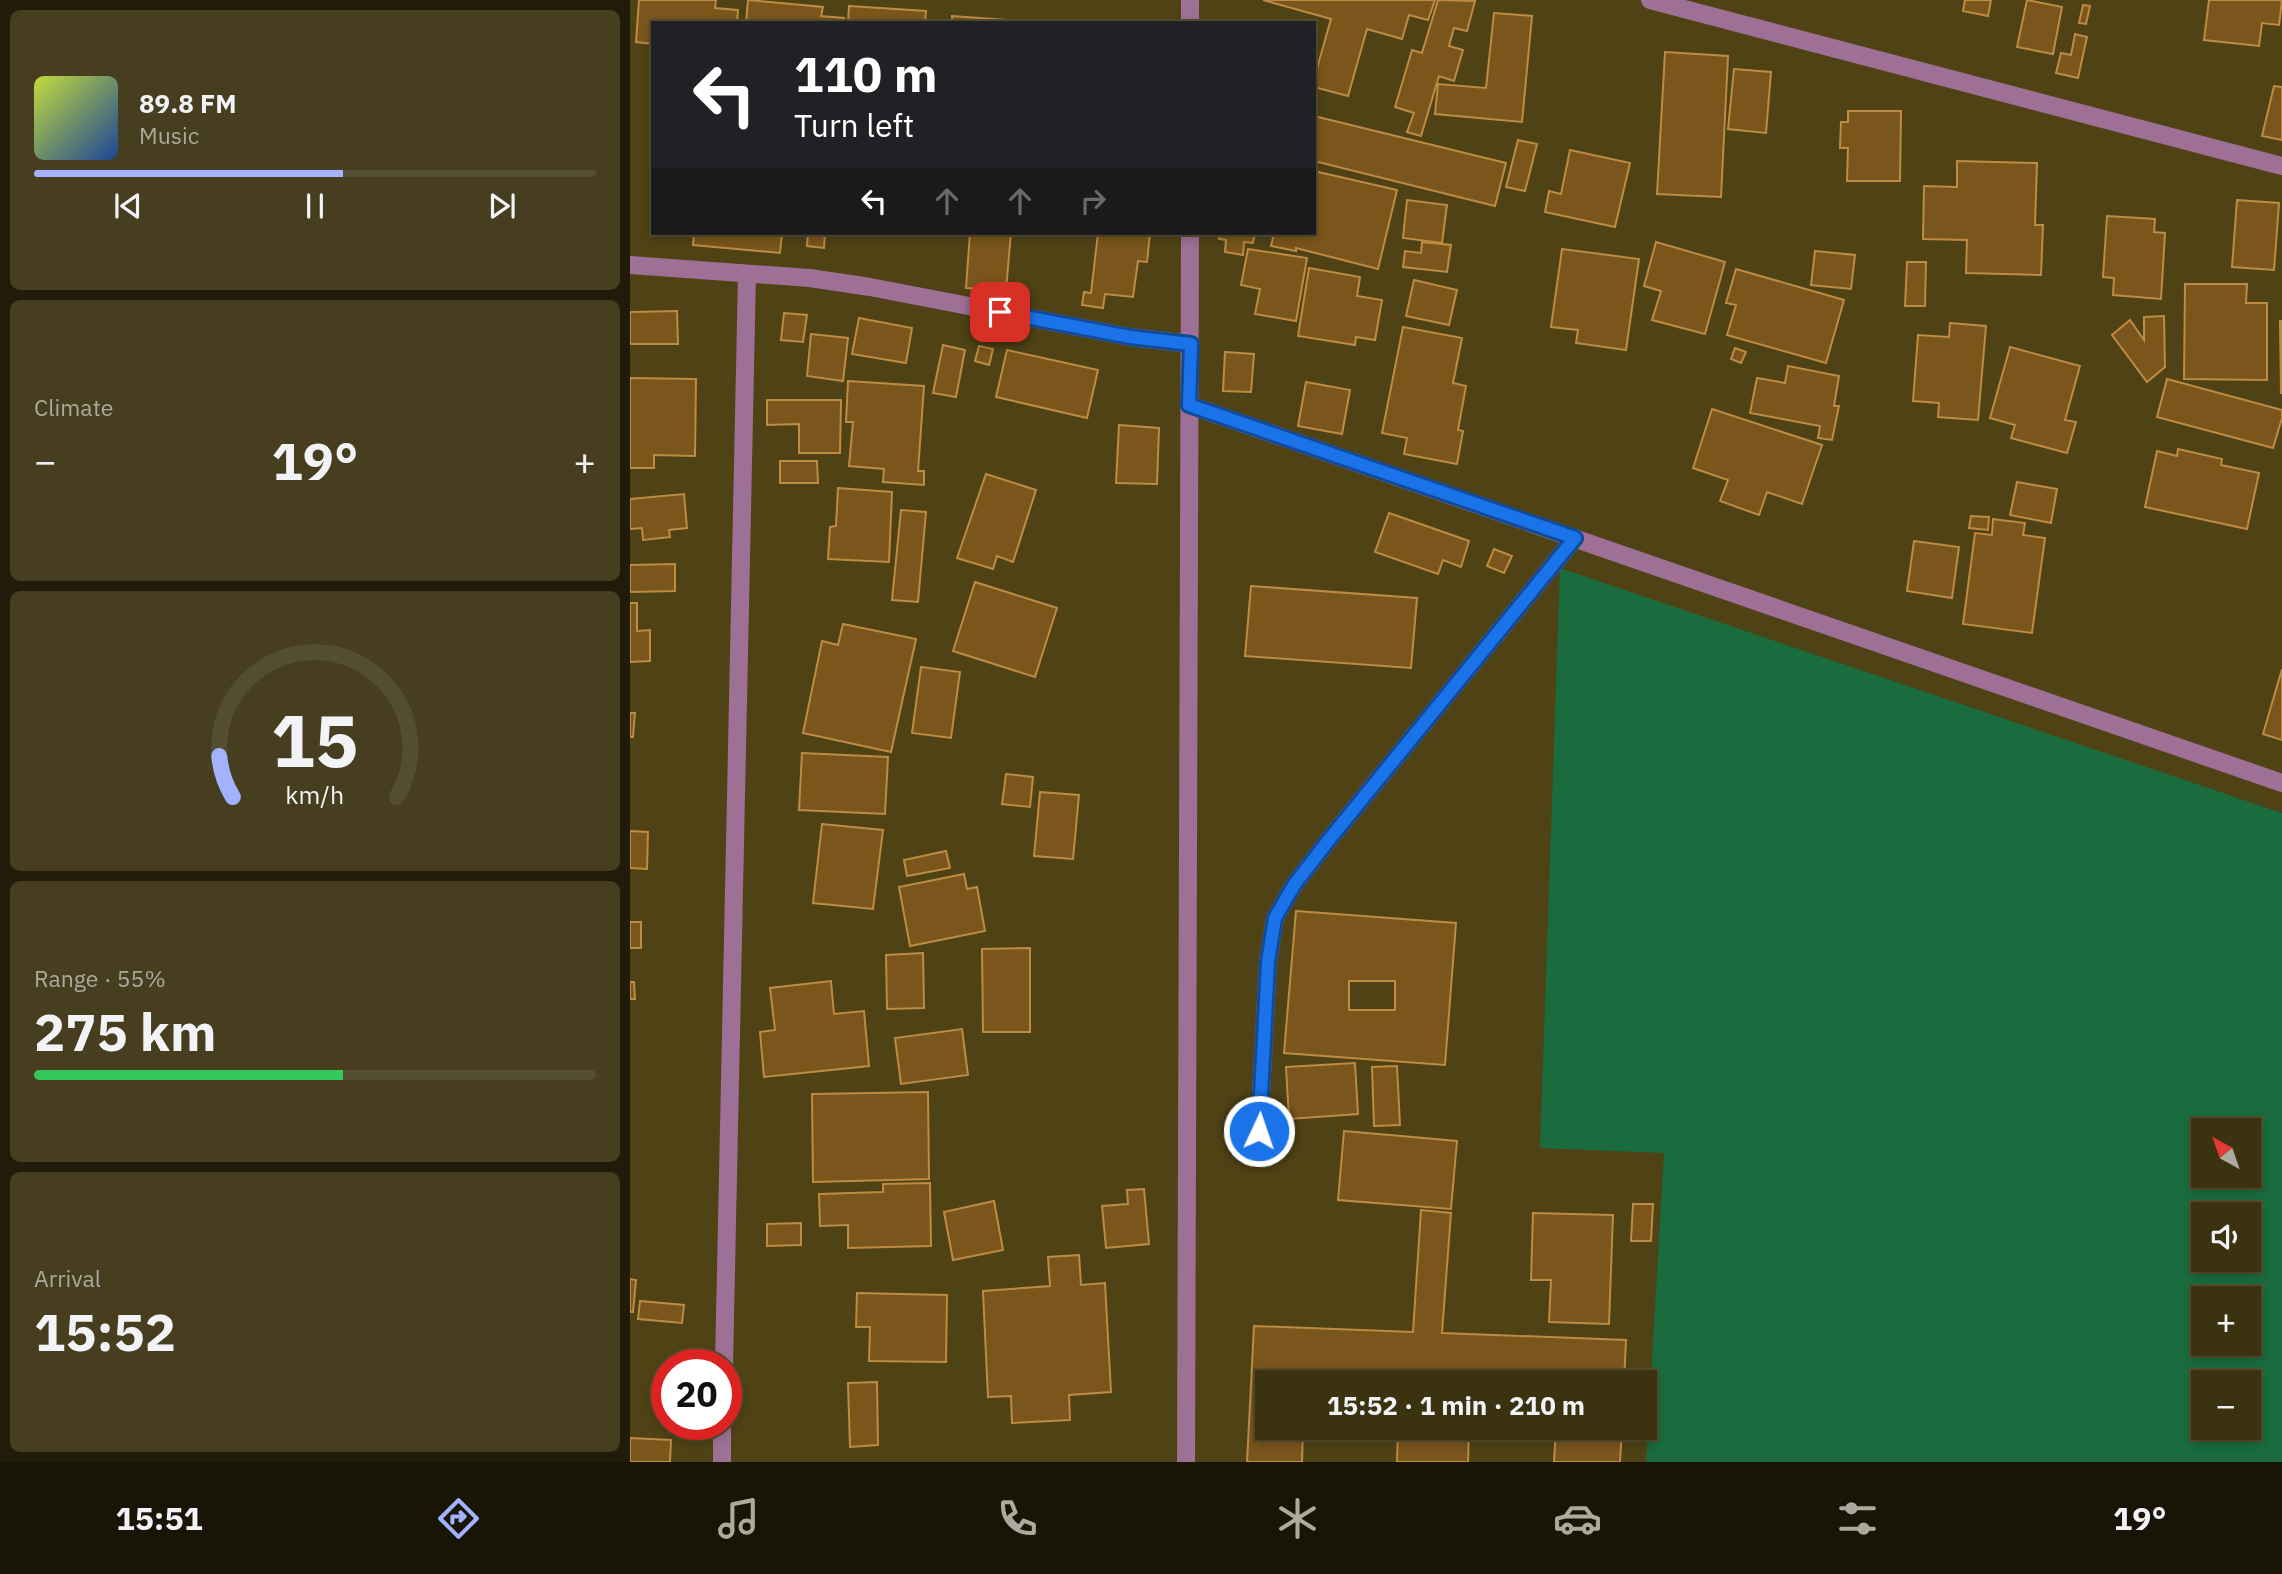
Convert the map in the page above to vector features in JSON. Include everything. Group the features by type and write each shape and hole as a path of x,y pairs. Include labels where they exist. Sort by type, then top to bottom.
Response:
{"street":[{"path":"1190,0 1190,21"},
{"path":"1650,0 2282,166"},
{"path":"1186,1462 1190,235"},
{"path":"630,265 810,278 870,286 1130,337 1191,344"},
{"path":"724,1349 747,274"},
{"path":"1189,405 2282,783"},
{"path":"1259,1131 1268,962 1275,918 1294,885 1328,841 1575,538"},
{"path":"722,1440 722,1462"}],"green space":[{"path":"1560,568 2282,813 2282,1462 1646,1462 1647,1440 1657,1440 1657,1370 1651,1370 1664,1153 1540,1148"}],"building":[{"path":"639,0 716,0 715,8 738,10 737,21 651,21 651,44 636,42"},
{"path":"748,0 823,7 821,16 844,18 843,21 746,21"},
{"path":"1263,0 1435,0 1428,20 1409,15 1402,39 1367,29 1348,96 1316,88 1316,72 1331,19"},
{"path":"1438,0 1475,1 1467,31 1454,28 1449,46 1463,50 1454,81 1439,76 1421,136 1407,132 1414,113 1395,107 1412,50 1422,53"},
{"path":"1965,0 1991,0 1988,16 1963,11"},
{"path":"2027,0 2062,7 2053,54 2017,47"},
{"path":"2209,0 2282,0 2279,25 2262,23 2259,46 2204,40"},
{"path":"2083,5 2090,6 2086,24 2079,23"},
{"path":"849,6 926,11 925,21 848,21"},
{"path":"1494,13 1532,16 1522,122 1435,114 1438,84 1486,88"},
{"path":"952,16 1022,21 952,21"},
{"path":"2075,34 2087,37 2078,78 2056,73 2061,53 2071,55"},
{"path":"1665,52 1728,56 1721,197 1657,194"},
{"path":"1734,69 1771,72 1766,133 1728,129"},
{"path":"2274,86 2282,87 2282,140 2262,136"},
{"path":"1848,111 1901,111 1900,181 1847,181 1848,148 1840,148 1841,122 1848,122"},
{"path":"1316,116 1506,163 1495,206 1316,161"},
{"path":"1518,140 1537,144 1525,191 1506,187"},
{"path":"1570,150 1630,163 1615,227 1545,212 1549,191 1561,194"},
{"path":"1957,161 2037,163 2035,225 2043,225 2041,275 1966,273 1967,240 1923,239 1924,186 1957,187"},
{"path":"1316,171 1397,190 1378,269 1296,248 1296,251 1271,246 1274,235 1316,235"},
{"path":"1407,200 1447,205 1442,243 1403,238"},
{"path":"2237,200 2279,203 2274,270 2232,267"},
{"path":"2107,216 2155,219 2154,232 2165,233 2161,299 2113,295 2114,278 2103,277"},
{"path":"694,235 782,235 780,253 693,245"},
{"path":"808,235 825,235 824,248 807,246"},
{"path":"970,235 1011,235 1006,290 966,288"},
{"path":"1098,235 1150,235 1147,262 1138,261 1133,297 1105,294 1103,308 1082,305 1084,292 1091,293"},
{"path":"1220,235 1255,235 1253,243 1244,242 1243,255 1225,252 1226,240 1219,239"},
{"path":"1422,242 1451,245 1447,272 1403,267 1405,251 1421,253"},
{"path":"1656,242 1725,262 1705,334 1652,320 1661,291 1644,286"},
{"path":"1248,249 1307,258 1296,321 1255,314 1260,289 1241,285"},
{"path":"1562,249 1639,259 1626,350 1576,343 1578,330 1551,327"},
{"path":"1815,251 1855,255 1851,289 1811,285"},
{"path":"1907,262 1926,262 1925,306 1905,306"},
{"path":"1309,268 1360,277 1357,296 1382,300 1375,340 1356,337 1355,345 1298,336"},
{"path":"1736,269 1844,300 1826,363 1727,335 1736,305 1726,303"},
{"path":"1414,280 1457,290 1449,325 1406,316"},
{"path":"2185,284 2247,284 2246,303 2267,303 2267,380 2184,379"},
{"path":"677,311 678,344 630,344 630,312"},
{"path":"784,313 807,315 803,342 781,340"},
{"path":"2164,316 2165,367 2147,382 2112,335 2130,320 2144,340 2144,317"},
{"path":"859,318 912,328 906,363 852,354"},
{"path":"2282,321 2282,393 2281,393"},
{"path":"1950,323 1986,326 1978,420 1938,417 1939,403 1913,401 1918,335 1949,337"},
{"path":"1403,327 1462,338 1453,383 1466,386 1458,430 1463,431 1457,464 1404,454 1407,438 1382,433"},
{"path":"811,334 848,338 843,381 807,376"},
{"path":"943,345 965,350 956,397 933,393"},
{"path":"979,346 993,349 989,365 975,361"},
{"path":"2010,347 2080,366 2065,420 2076,422 2067,453 2011,438 2015,425 1990,418"},
{"path":"1735,348 1746,352 1741,363 1731,359"},
{"path":"1007,350 1098,370 1087,418 996,397"},
{"path":"1225,352 1254,354 1251,392 1223,391"},
{"path":"1788,366 1839,376 1834,406 1839,406 1832,440 1818,438 1820,426 1750,413 1757,378 1785,383"},
{"path":"630,378 696,379 695,456 654,455 654,468 630,468"},
{"path":"2167,379 2282,410 2273,448 2157,417"},
{"path":"848,381 924,386 918,471 924,471 924,485 883,482 884,469 849,466 853,422 846,422"},
{"path":"1306,382 1350,390 1342,434 1298,426"},
{"path":"767,400 841,400 840,453 799,453 799,424 767,425"},
{"path":"1712,409 1822,445 1802,504 1767,492 1759,515 1720,501 1728,480 1693,468"},
{"path":"1119,425 1159,428 1157,484 1116,483"},
{"path":"2178,449 2222,459 2221,465 2259,473 2247,529 2145,507 2157,451 2177,456"},
{"path":"780,461 817,461 818,483 780,483"},
{"path":"986,474 1036,490 1013,562 997,556 993,569 957,558"},
{"path":"2017,482 2057,489 2051,523 2010,515"},
{"path":"838,488 892,492 889,562 828,559 830,527 836,526"},
{"path":"684,494 687,528 669,530 670,537 643,540 642,528 630,529 630,499"},
{"path":"901,510 926,512 918,602 892,600"},
{"path":"1389,513 1469,541 1461,567 1443,560 1438,574 1375,552"},
{"path":"1971,516 1989,517 1988,530 1969,528"},
{"path":"1993,519 2025,523 2023,535 2045,538 2032,633 1963,624 1975,533 1992,535"},
{"path":"1914,541 1959,547 1952,598 1907,591"},
{"path":"1494,549 1512,556 1504,573 1487,566"},
{"path":"675,564 675,591 630,592 630,565"},
{"path":"975,582 1057,608 1035,677 953,651"},
{"path":"1251,586 1417,598 1411,668 1245,656"},
{"path":"630,603 637,603 637,631 650,630 650,661 630,662"},
{"path":"843,624 916,639 891,752 803,733 822,641 838,645"},
{"path":"921,667 960,672 951,738 912,733"},
{"path":"2282,669 2282,740 2263,734"},
{"path":"630,713 635,713 633,737 630,737"},
{"path":"802,753 888,757 885,814 799,810"},
{"path":"1006,774 1033,777 1030,807 1002,804"},
{"path":"1040,792 1079,795 1073,859 1034,856"},
{"path":"822,824 883,830 873,909 813,903"},
{"path":"630,831 648,832 647,869 630,868"},
{"path":"946,851 950,868 907,876 904,860"},
{"path":"964,874 967,889 977,887 985,931 910,946 899,887"},
{"path":"1296,911 1456,923 1445,1065 1284,1053","holes":["1349,981 1395,981 1395,1010 1349,1010"]},
{"path":"630,922 641,922 641,948 630,948"},
{"path":"1030,948 1030,1032 983,1032 982,949"},
{"path":"923,953 924,1008 887,1009 886,955"},
{"path":"831,981 834,1014 864,1011 869,1066 764,1077 760,1032 775,1030 770,988"},
{"path":"630,982 634,982 635,999 630,999"},
{"path":"962,1029 968,1075 901,1084 895,1038"},
{"path":"1355,1063 1358,1114 1289,1119 1286,1067"},
{"path":"1397,1066 1400,1125 1374,1126 1372,1067"},
{"path":"928,1092 929,1179 813,1182 812,1094"},
{"path":"1344,1131 1457,1141 1451,1209 1338,1200"},
{"path":"930,1183 931,1246 848,1248 848,1225 820,1226 819,1194 883,1192 883,1184"},
{"path":"1144,1189 1149,1244 1106,1248 1102,1206 1128,1204 1127,1190"},
{"path":"994,1201 1003,1250 953,1260 944,1212"},
{"path":"1633,1204 1653,1204 1651,1241 1631,1241"},
{"path":"1421,1210 1451,1213 1442,1333 1626,1340 1625,1370 1255,1370 1255,1440 1303,1440 1302,1462 1247,1462 1254,1326 1413,1332"},
{"path":"1533,1213 1613,1215 1609,1324 1549,1322 1551,1280 1531,1280"},
{"path":"801,1223 801,1245 767,1246 767,1224"},
{"path":"1079,1255 1081,1285 1105,1283 1111,1392 1069,1395 1070,1420 1012,1423 1011,1396 988,1397 983,1291 1050,1286 1048,1257"},
{"path":"630,1279 636,1280 633,1312 630,1312"},
{"path":"857,1293 947,1295 946,1362 869,1361 870,1327 856,1327"},
{"path":"640,1301 684,1305 682,1323 638,1319"},
{"path":"877,1382 878,1445 850,1447 848,1383"},
{"path":"630,1438 671,1440 670,1462 630,1462"},
{"path":"1398,1440 1469,1440 1468,1462 1397,1462"},
{"path":"1555,1440 1621,1440 1620,1462 1554,1462"}],"route":[{"path":"1000,312 1130,337 1191,344 1189,405 1575,538 1328,841 1294,885 1275,918 1268,962 1259,1131"}]}
